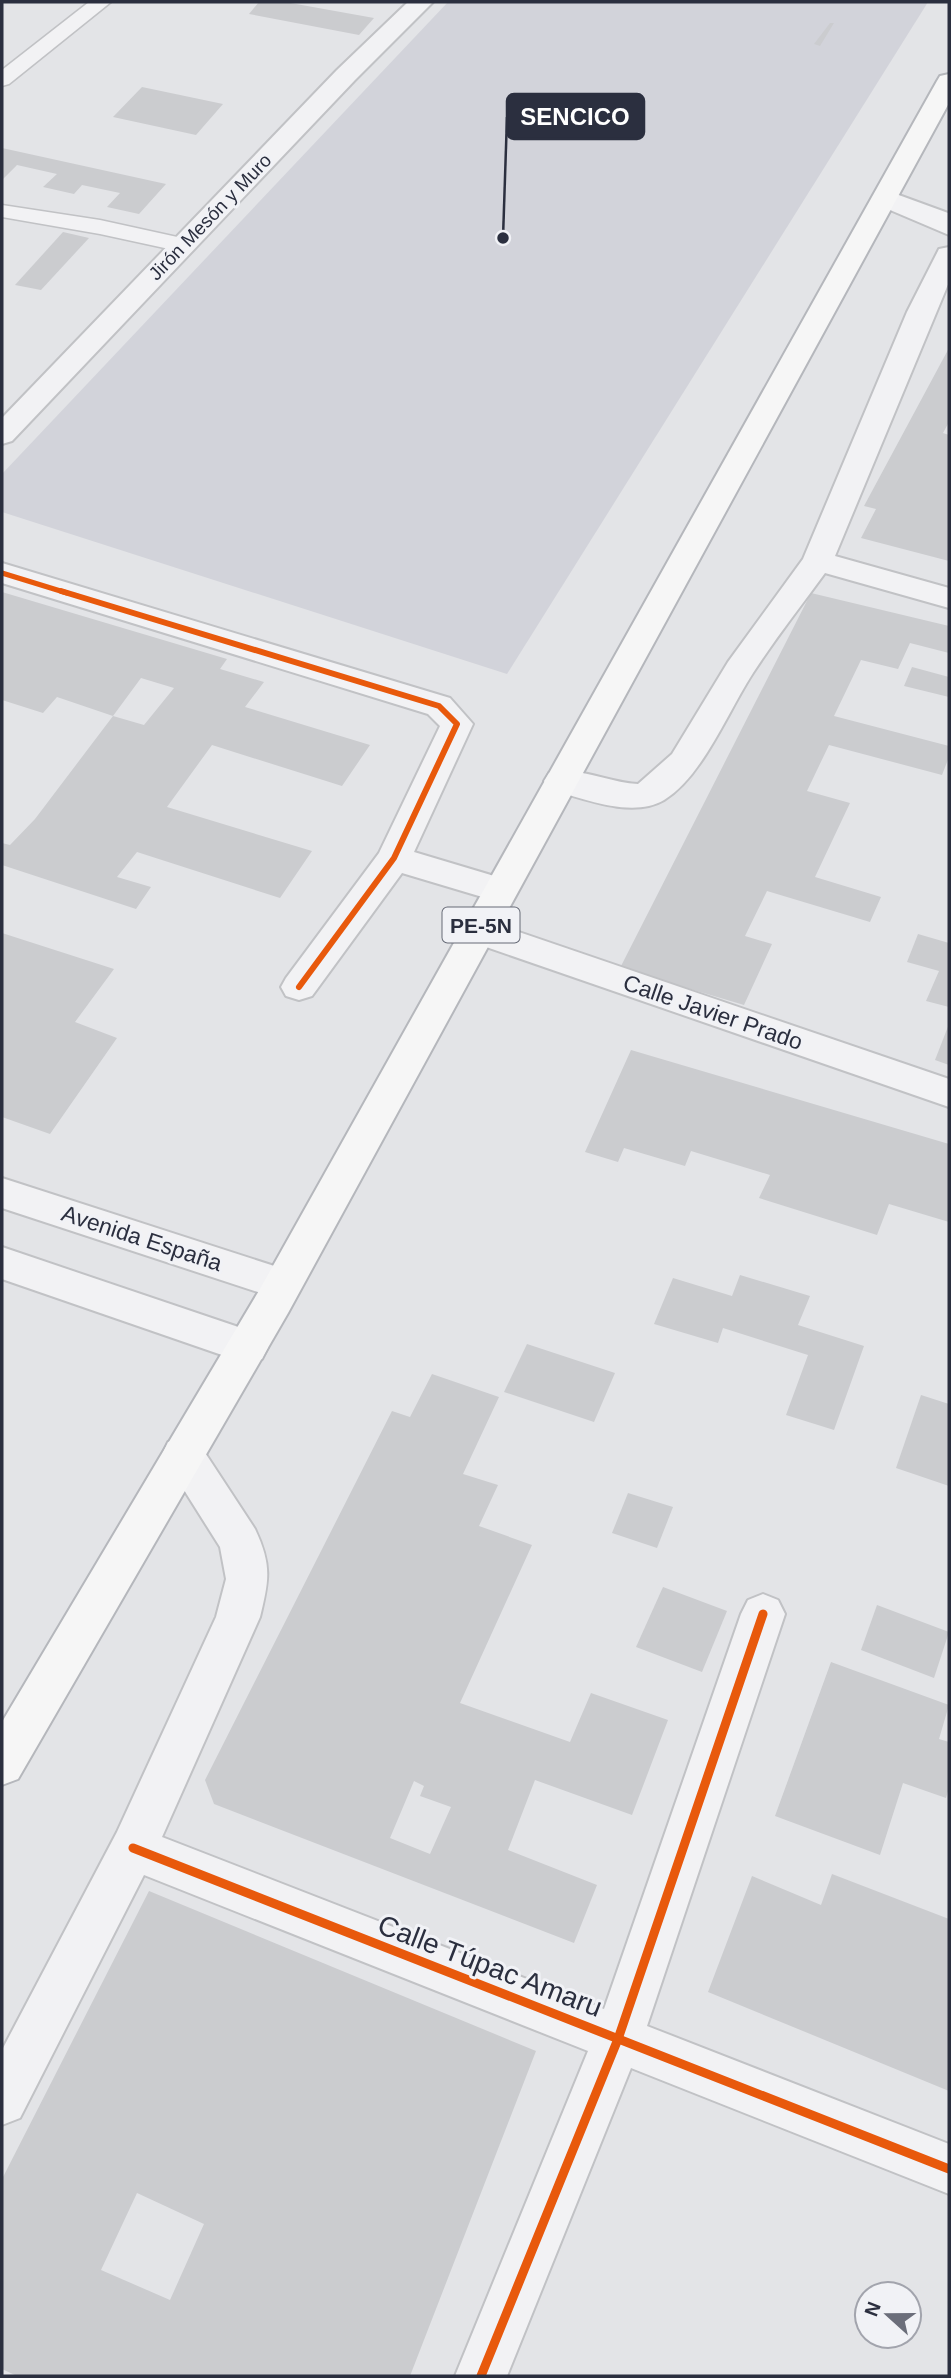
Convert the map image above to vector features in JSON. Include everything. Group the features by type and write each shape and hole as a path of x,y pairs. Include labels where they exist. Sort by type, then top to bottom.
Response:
{"highway":[{"name":"PE-5N","path":"2,1764 248,1347 949,81"}],"street":[{"name":"Jirón Mesón y Muro","path":"2,435 346,75 421,2"},
{"path":"885,198 939,219 949,226"},
{"path":"561,781 630,797 652,792 684,762 738,668 818,561 932,316 949,256"},
{"path":"818,561 949,598"},
{"path":"2,573 439,706 457,724 394,858 299,987"},
{"path":"394,858 499,890"},
{"name":"Calle Javier Prado","path":"478,931 949,1093"},
{"name":"Avenida España","path":"2,1193 282,1284"},
{"path":"2,1263 248,1347"},
{"path":"2,2100 133,1848 239,1617 248,1579 240,1542 183,1455"},
{"path":"481,2376 618,2039 763,1614"},
{"name":"Calle Túpac Amaru","path":"133,1848 949,2169"}],"lane":[{"path":"2,80 101,2"},
{"path":"2,211 100,227 183,245"}],"shaded area":[{"path":"448,2 928,2 507,674 2,512 2,474"}],"building":[{"path":"259,2 285,2 374,18 359,35 249,14"},
{"path":"830,23 834,23 820,46 814,44"},
{"path":"142,87 223,104 196,135 113,117"},
{"path":"2,148 166,184 139,214 107,207 120,193 82,185 74,194 43,187 57,174 17,165 2,180"},
{"path":"63,232 89,238 41,290 15,285"},
{"path":"949,348 949,422 943,433 949,435 949,561 861,538 876,509 864,506"},
{"path":"2,592 227,659 220,669 264,682 245,707 370,745 342,786 212,745 167,807 312,851 280,898 137,852 117,877 151,887 136,909 2,865 2,843 10,845 35,819 113,716 57,697 43,713 2,700","holes":["141,678 174,688 144,725 113,716"]},
{"path":"811,593 949,626 949,653 910,643 898,669 861,660 834,716 949,746 949,757 942,775 829,745 807,791 850,803 815,877 881,897 870,922 767,891 745,936 772,944 744,1005 620,968"},
{"path":"912,667 949,677 949,697 904,686"},
{"path":"2,933 114,969 75,1022 117,1038 50,1134 2,1117"},
{"path":"918,934 949,943 949,1007 926,1001 939,971 907,962"},
{"path":"949,1024 949,1065 935,1060"},
{"path":"631,1050 949,1144 949,1222 889,1204 877,1235 759,1198 770,1175 691,1151 685,1166 624,1148 618,1162 585,1152"},
{"path":"740,1275 810,1296 798,1325 864,1346 834,1430 786,1415 808,1355 723,1328 718,1343 654,1324 673,1278 732,1296"},
{"path":"527,1344 615,1373 594,1422 504,1392"},
{"path":"432,1374 499,1397 463,1474 498,1485 479,1526 532,1545 460,1703 570,1742 591,1693 668,1720 632,1815 535,1780 508,1850 597,1885 574,1943 214,1804 205,1780 392,1411 410,1417","holes":["414,1781 424,1786 420,1796 451,1807 430,1854 390,1838"]},
{"path":"921,1395 949,1404 949,1486 896,1468"},
{"path":"628,1493 673,1507 657,1548 612,1533"},
{"path":"663,1587 727,1611 702,1672 636,1647"},
{"path":"877,1605 949,1632 934,1678 861,1650"},
{"path":"831,1662 949,1705 939,1739 949,1742 949,1788 946,1798 903,1783 880,1855 775,1816"},
{"path":"832,1874 949,1919 949,2091 708,1992 752,1876 821,1905"},
{"path":"149,1891 536,2051 410,2376 17,2376 2,2369 2,2179","holes":["137,2193 204,2224 170,2300 101,2270"]}],"cycle path":[{"path":"2,573 439,706 457,724 394,858 299,987"},
{"path":"481,2376 618,2039 763,1614"},
{"path":"133,1848 949,2169"}],"place":[{"name":"SENCICO","path":"503,238"}]}
